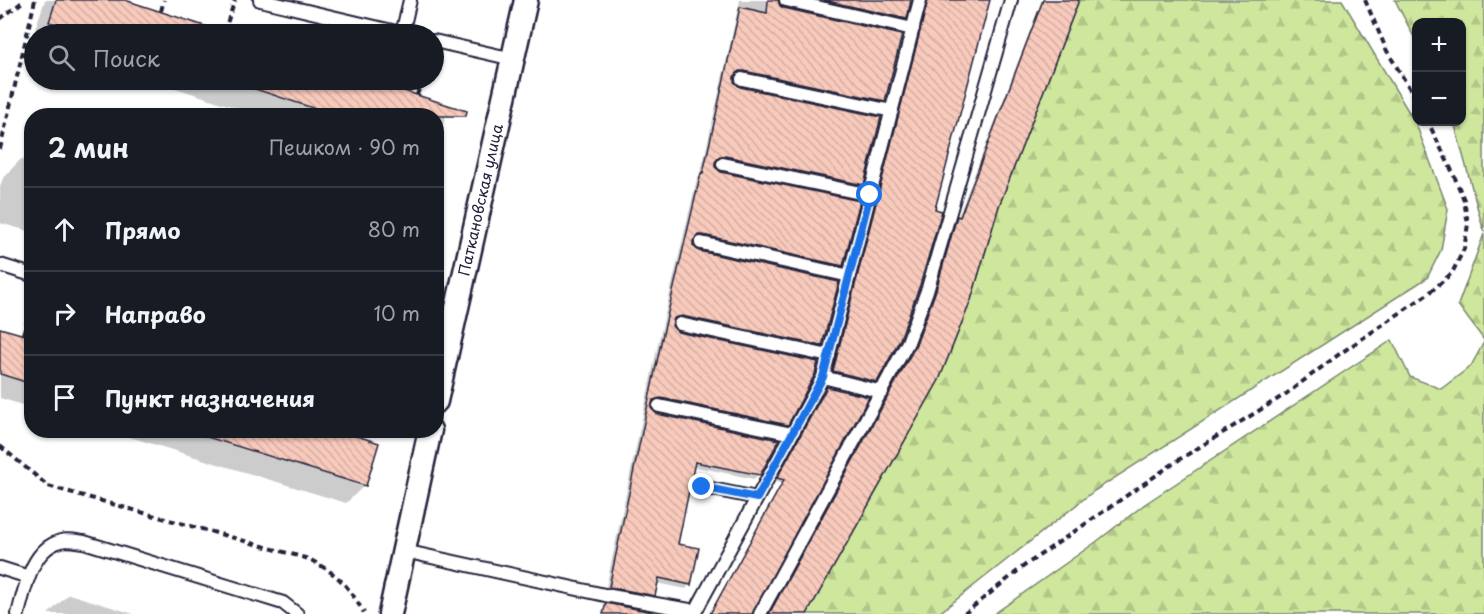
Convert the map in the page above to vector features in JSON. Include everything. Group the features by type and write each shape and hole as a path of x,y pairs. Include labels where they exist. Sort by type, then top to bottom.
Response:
{"street":[{"name":"Паткановская улица","path":"444,368 526,0"},
{"path":"390,614 428,438"}],"lane":[{"path":"261,0 360,24"},
{"path":"313,13 316,0"},
{"path":"405,24 410,0"},
{"path":"786,0 913,29"},
{"path":"405,551 695,613 823,377 920,0"},
{"path":"760,614 908,342 928,288 1011,0"},
{"path":"444,43 513,59"},
{"path":"742,79 892,111"},
{"path":"723,164 870,195"},
{"path":"701,243 850,276"},
{"path":"0,265 24,272"},
{"path":"680,324 829,356"},
{"path":"823,377 882,393"},
{"path":"658,406 792,434"},
{"path":"702,487 757,498"},
{"path":"18,614 29,577 42,550 62,541 84,542 283,603 297,614"},
{"path":"0,568 29,577"}],"path":[{"path":"0,20 25,0"},
{"path":"29,24 35,0"},
{"path":"161,11 164,0"},
{"path":"227,24 235,0"},
{"path":"1365,0 1387,51 1412,92"},
{"path":"0,149 24,47"},
{"path":"417,95 419,90"},
{"path":"964,614 1024,566 1180,459 1286,394 1338,355 1428,294 1452,273 1464,249 1468,224 1464,200 1454,173 1430,126"},
{"path":"0,446 48,486 309,559 336,574 364,614"}],"green space":[{"path":"1079,0 1342,0 1412,117 1412,126 1417,126 1448,209 1441,250 1427,278 1094,491 938,614 807,614 939,380 971,300 999,206"},
{"path":"1395,0 1484,0 1484,232 1455,126 1466,126 1466,18 1412,18 1412,33"},
{"path":"1484,234 1484,340 1458,305"},
{"path":"1392,340 1410,377 1441,389 1471,366 1484,342 1484,614 994,614 1096,542 1145,504"}],"building":[{"path":"56,0 125,0 199,24 56,24 49,22"},
{"path":"768,0 778,0 780,6 784,8 902,35 885,101 744,71 739,71 734,77 734,82 740,87 881,117 864,185 725,156 720,156 715,162 715,167 721,172 860,201 843,266 703,235 698,235 693,241 693,246 699,251 839,282 822,346 682,316 674,318 672,326 678,332 818,362 815,374 788,425 661,398 653,400 651,408 657,414 779,440 760,475 695,462 678,544 699,548 691,585 659,578 655,596 609,587 662,338 701,173 703,173 740,7 767,13"},
{"path":"823,0 911,0 907,19"},
{"path":"928,0 990,0 935,209 942,211 920,285 900,339 877,382 833,371"},
{"path":"1043,0 1079,0 999,206 971,300 939,380 807,614 769,614 916,345 936,290 957,216 960,217"},
{"path":"258,90 401,90 467,111 466,116 444,116 444,108 313,108"},
{"path":"0,328 24,335 24,382 0,374"},
{"path":"827,387 869,397 752,614 710,614 784,480 777,478"},
{"path":"210,438 363,438 379,443 366,486"},
{"path":"606,603 652,612 652,614 603,614"}],"route":[{"path":"702,487 757,498 823,377 870,195"}]}
